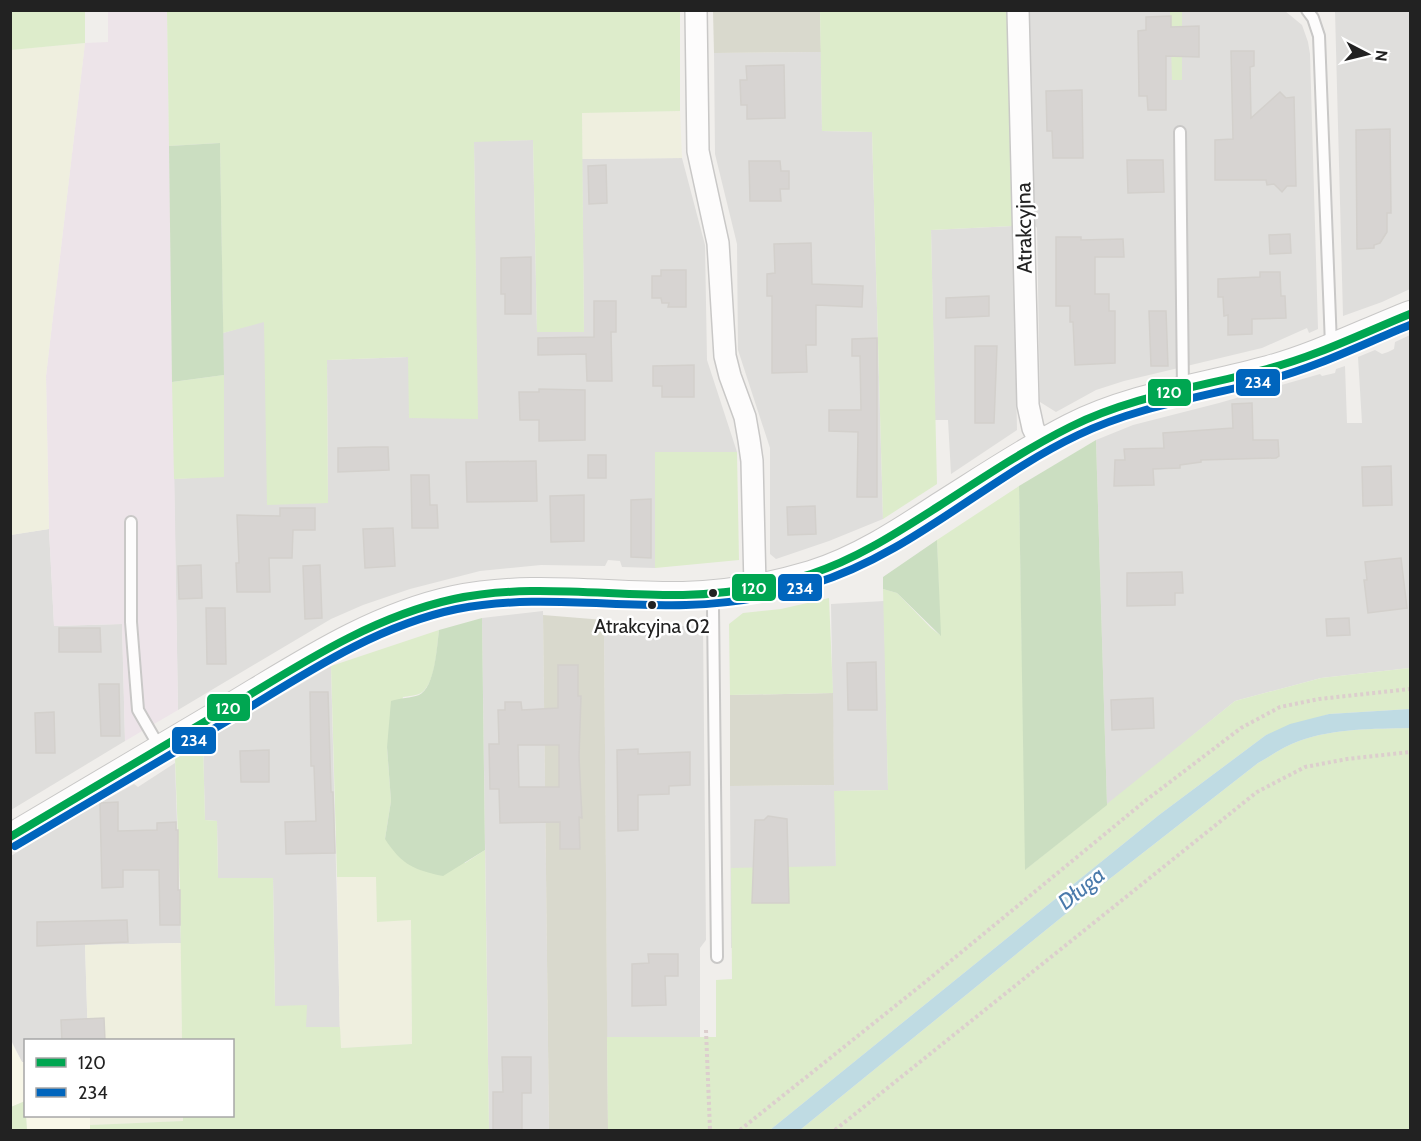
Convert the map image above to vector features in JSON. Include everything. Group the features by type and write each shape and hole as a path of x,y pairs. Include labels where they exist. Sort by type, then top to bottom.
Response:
{"street":[{"path":"696,10 698,151 718,243 725,356 745,417 752,461 755,586"},
{"name":"Atrakcyjna","path":"1018,10 1028,405 1033,428 1041,444"},
{"path":"10,837 343,639 411,612 452,600 489,594 552,590 681,595 715,593 812,574 872,549 996,470 1090,417 1183,389 1271,368 1410,314"}],"lane":[{"path":"1307,10 1313,18 1319,36 1331,345"},
{"path":"1180,132 1183,389"},
{"path":"131,522 131,622 138,710 160,748"},
{"path":"715,593 713,608 717,957"}],"path":[{"path":"740,1131 1145,801 1241,728 1280,707 1319,699 1410,689"},
{"path":"835,1131 1257,792 1305,767 1347,759 1410,752"},
{"path":"706,1030 710,1131"}],"shaded area":[{"path":"108,11 167,11 178,710 125,741 122,624 54,626 49,529 46,376 85,43 108,42"},
{"path":"713,11 820,11 821,52 714,53"},
{"path":"1028,11 1285,11 1302,25 1310,54 1318,329 1309,333 1307,328 1262,348 1124,381 1096,390 1056,412 1040,402 1037,228 1033,223"},
{"path":"1335,11 1410,11 1410,289 1343,316"},
{"path":"821,52 822,131 872,132 883,519 776,559 770,554 770,448 738,350 737,244 715,154 714,53"},
{"path":"533,140 537,331 584,332 582,159 682,158 705,245 707,360 737,452 655,452 655,568 622,567 620,561 608,560 605,566 541,565 480,571 410,589 331,619 178,710 174,479 224,476 223,333 264,321 328,502 327,360 408,357 477,419 474,141"},
{"path":"1013,226 1017,430 951,474 948,420 935,420 931,230"},
{"path":"1410,335 1410,668 1321,678 1235,701 1107,805 1096,440 1133,425 1320,374 1322,376 1335,373 1336,369 1345,366 1347,423 1362,423 1358,357 1375,350 1382,354 1388,352 1394,349 1395,342"},
{"path":"49,529 54,626 122,624 125,741 11,810 10,535"},
{"path":"884,601 888,790 835,791 837,947 731,948 730,786 834,785 831,604"},
{"path":"543,611 549,1130 489,1130 482,618"},
{"path":"543,615 604,620 608,1130 549,1130"},
{"path":"604,620 628,629 703,625 706,940 700,948 700,1038 607,1037"},
{"path":"331,666 340,1027 306,1027 275,1006 273,878 218,878 217,821 205,820 203,742"},
{"path":"833,693 834,785 730,786 730,695"},
{"path":"175,763 181,943 85,945 88,1039 24,1039 24,1062 22,1062 11,1040 11,856 134,784 138,787"},
{"path":"10,1040 24,1062 24,1101 11,1107"},
{"path":"26,1117 90,1117 90,1130 27,1130"}],"green space":[{"path":"11,10 85,11 85,43 11,50"},
{"path":"167,11 680,11 680,111 582,113 584,332 537,332 533,140 474,142 478,419 409,418 408,357 327,360 328,503 267,505 264,322 223,333 220,143 169,146"},
{"path":"820,11 1008,11 1013,226 931,230 937,484 883,519 872,132 822,131"},
{"path":"1170,11 1182,11 1182,80 1172,80"},
{"path":"85,43 46,376 49,529 11,535 10,50"},
{"path":"680,111 682,158 582,159 582,112"},
{"path":"220,143 224,375 172,382 169,146"},
{"path":"224,375 224,477 174,479 172,382"},
{"path":"1096,440 1107,805 1025,870 1019,486"},
{"path":"655,452 737,452 739,560 655,568"},
{"path":"1019,486 1026,869 1235,701 1321,678 1410,668 1410,709 1329,714 1266,735 1159,815 770,1130 608,1130 607,1037 716,1037 716,980 732,979 731,868 836,866 834,791 888,790 883,589 897,593 940,635 937,540"},
{"path":"937,540 941,636 897,593 883,589 883,577"},
{"path":"829,598 833,693 730,695 729,624 743,613 781,609"},
{"path":"482,618 485,850 443,876 416,869 403,861 385,839 391,801 387,747 391,701 419,695 429,684 439,630"},
{"path":"439,630 435,664 430,682 421,693 403,697 387,747 391,801 385,839 465,863 485,850 489,1130 90,1130 90,1125 183,1121 183,1117 234,1117 234,1039 182,1039 175,758 203,742 205,820 217,821 218,878 273,878 275,1006 307,1005 306,1027 340,1027 341,1048 412,1044 411,920 377,922 376,877 337,877 331,666"},
{"path":"1410,728 1410,1130 800,1130 1089,895 1258,763 1289,745 1326,734 1354,730"},
{"path":"337,877 376,877 411,920 412,1044 340,1048"},
{"path":"181,943 182,1039 88,1039 85,945"},
{"path":"24,1101 27,1130 11,1130 11,1107"},
{"path":"90,1117 183,1117 183,1121 90,1125"}],"water":[{"name":"Długa","path":"1410,709 1410,728 1354,730 1326,734 1289,745 1258,763 1089,895 800,1130 770,1130 1159,815 1266,735 1290,724 1329,714"}],"building":[{"path":"1171,16 1171,27 1199,26 1199,57 1166,56 1166,110 1148,110 1147,96 1139,96 1138,31 1146,30 1146,17"},
{"path":"1231,51 1254,51 1254,66 1250,67 1251,118 1280,92 1286,98 1294,97 1296,186 1287,186 1282,192 1274,184 1267,185 1266,180 1215,180 1215,140 1233,139"},
{"path":"784,65 785,118 747,119 747,105 741,105 740,80 747,80 746,66"},
{"path":"1082,90 1083,158 1053,158 1052,131 1047,131 1046,91"},
{"path":"1390,129 1391,213 1387,213 1387,232 1380,243 1374,245 1374,248 1357,249 1356,130"},
{"path":"1127,160 1163,160 1164,192 1128,193"},
{"path":"749,161 780,161 781,171 789,171 789,189 780,189 781,201 750,201"},
{"path":"606,165 607,203 589,204 588,166"},
{"path":"1290,234 1291,253 1270,254 1269,235"},
{"path":"1056,237 1081,237 1081,240 1123,239 1124,257 1095,257 1095,294 1109,294 1109,311 1115,311 1115,363 1075,365 1070,306 1056,306"},
{"path":"811,243 812,284 863,286 862,307 816,305 816,345 806,345 807,372 772,373 772,296 767,296 767,274 775,273 774,244"},
{"path":"531,257 531,314 505,314 505,294 501,294 501,258"},
{"path":"661,270 686,270 686,307 668,307 669,303 662,303 661,298 652,298 652,276 661,276"},
{"path":"1260,272 1280,272 1281,296 1285,296 1286,318 1252,319 1252,334 1228,335 1228,315 1224,316 1223,297 1218,297 1218,279 1260,277"},
{"path":"989,296 989,316 946,318 946,298"},
{"path":"594,301 616,301 616,332 611,332 612,381 587,381 586,354 538,355 538,338 594,337"},
{"path":"1149,311 1166,311 1168,366 1151,366"},
{"path":"877,338 877,497 857,497 858,432 829,431 829,410 861,410 860,356 852,356 852,339"},
{"path":"975,346 997,346 994,423 975,423"},
{"path":"694,365 694,397 662,397 662,386 653,386 653,366"},
{"path":"539,389 585,390 585,440 539,441 539,420 520,420 519,392 539,392"},
{"path":"1252,403 1253,440 1278,440 1279,456 1276,458 1201,460 1201,462 1180,465 1180,468 1153,469 1154,485 1114,486 1115,460 1125,460 1124,449 1164,448 1163,433 1233,428 1232,404"},
{"path":"388,447 389,470 338,472 338,448"},
{"path":"588,455 606,455 606,478 588,478"},
{"path":"536,461 537,501 467,502 466,462"},
{"path":"1391,466 1392,505 1363,506 1362,467"},
{"path":"411,475 429,475 430,505 437,505 438,528 412,528"},
{"path":"584,495 584,541 551,542 550,496"},
{"path":"651,499 651,558 631,557 631,500"},
{"path":"815,506 816,534 788,535 787,507"},
{"path":"280,508 315,508 315,530 293,530 292,558 269,558 270,592 237,592 236,563 239,563 237,515 280,516"},
{"path":"393,528 395,566 365,568 363,529"},
{"path":"1401,558 1407,608 1368,613 1364,580 1367,580 1365,562"},
{"path":"201,565 202,598 179,599 178,566"},
{"path":"320,565 322,618 305,619 303,566"},
{"path":"1182,572 1183,593 1175,593 1175,605 1127,606 1127,573"},
{"path":"206,608 225,608 226,664 207,664"},
{"path":"1349,618 1350,635 1327,636 1326,619"},
{"path":"59,628 100,628 101,652 59,652"},
{"path":"876,662 877,710 848,710 847,663"},
{"path":"558,665 578,665 578,696 581,696 580,849 560,849 560,822 500,823 499,789 490,789 489,744 499,744 498,710 505,710 505,702 521,702 522,710 558,708","holes":["518,745 559,745 559,787 519,787"]},
{"path":"99,684 119,684 120,736 101,736"},
{"path":"310,692 328,692 335,853 286,854 285,822 316,821 314,766 311,766"},
{"path":"1153,698 1154,728 1112,730 1111,700"},
{"path":"54,712 55,753 36,753 35,713"},
{"path":"638,749 638,754 690,752 690,785 669,786 669,794 638,795 638,830 618,831 617,750"},
{"path":"269,750 269,782 241,782 240,751"},
{"path":"118,802 118,831 157,830 157,823 176,822 180,925 160,925 159,870 123,870 123,887 102,888 100,803"},
{"path":"768,816 787,819 789,903 752,903 755,820 764,820"},
{"path":"127,920 128,942 37,946 37,922"},
{"path":"648,954 678,954 678,976 665,976 666,1005 632,1006 632,964 649,963"},
{"path":"104,1018 105,1039 62,1039 61,1020"},
{"path":"502,1057 531,1057 531,1093 522,1093 522,1131 493,1131 493,1092 503,1092"}],"transit line":[{"name":"120","path":"10,837 309,659 365,630 423,607 482,594 568,591 683,595 732,591 795,579 845,561 877,544 1019,455 1094,416 1167,393 1286,364 1410,314"},
{"name":"234","path":"15,846 313,669 397,627 457,609 514,602 702,604 766,596 797,589 849,571 883,554 1012,472 1078,435 1101,425 1148,409 1286,375 1410,325"}],"place":[{"name":"Atrakcyjna 02","path":"652,605"}]}
